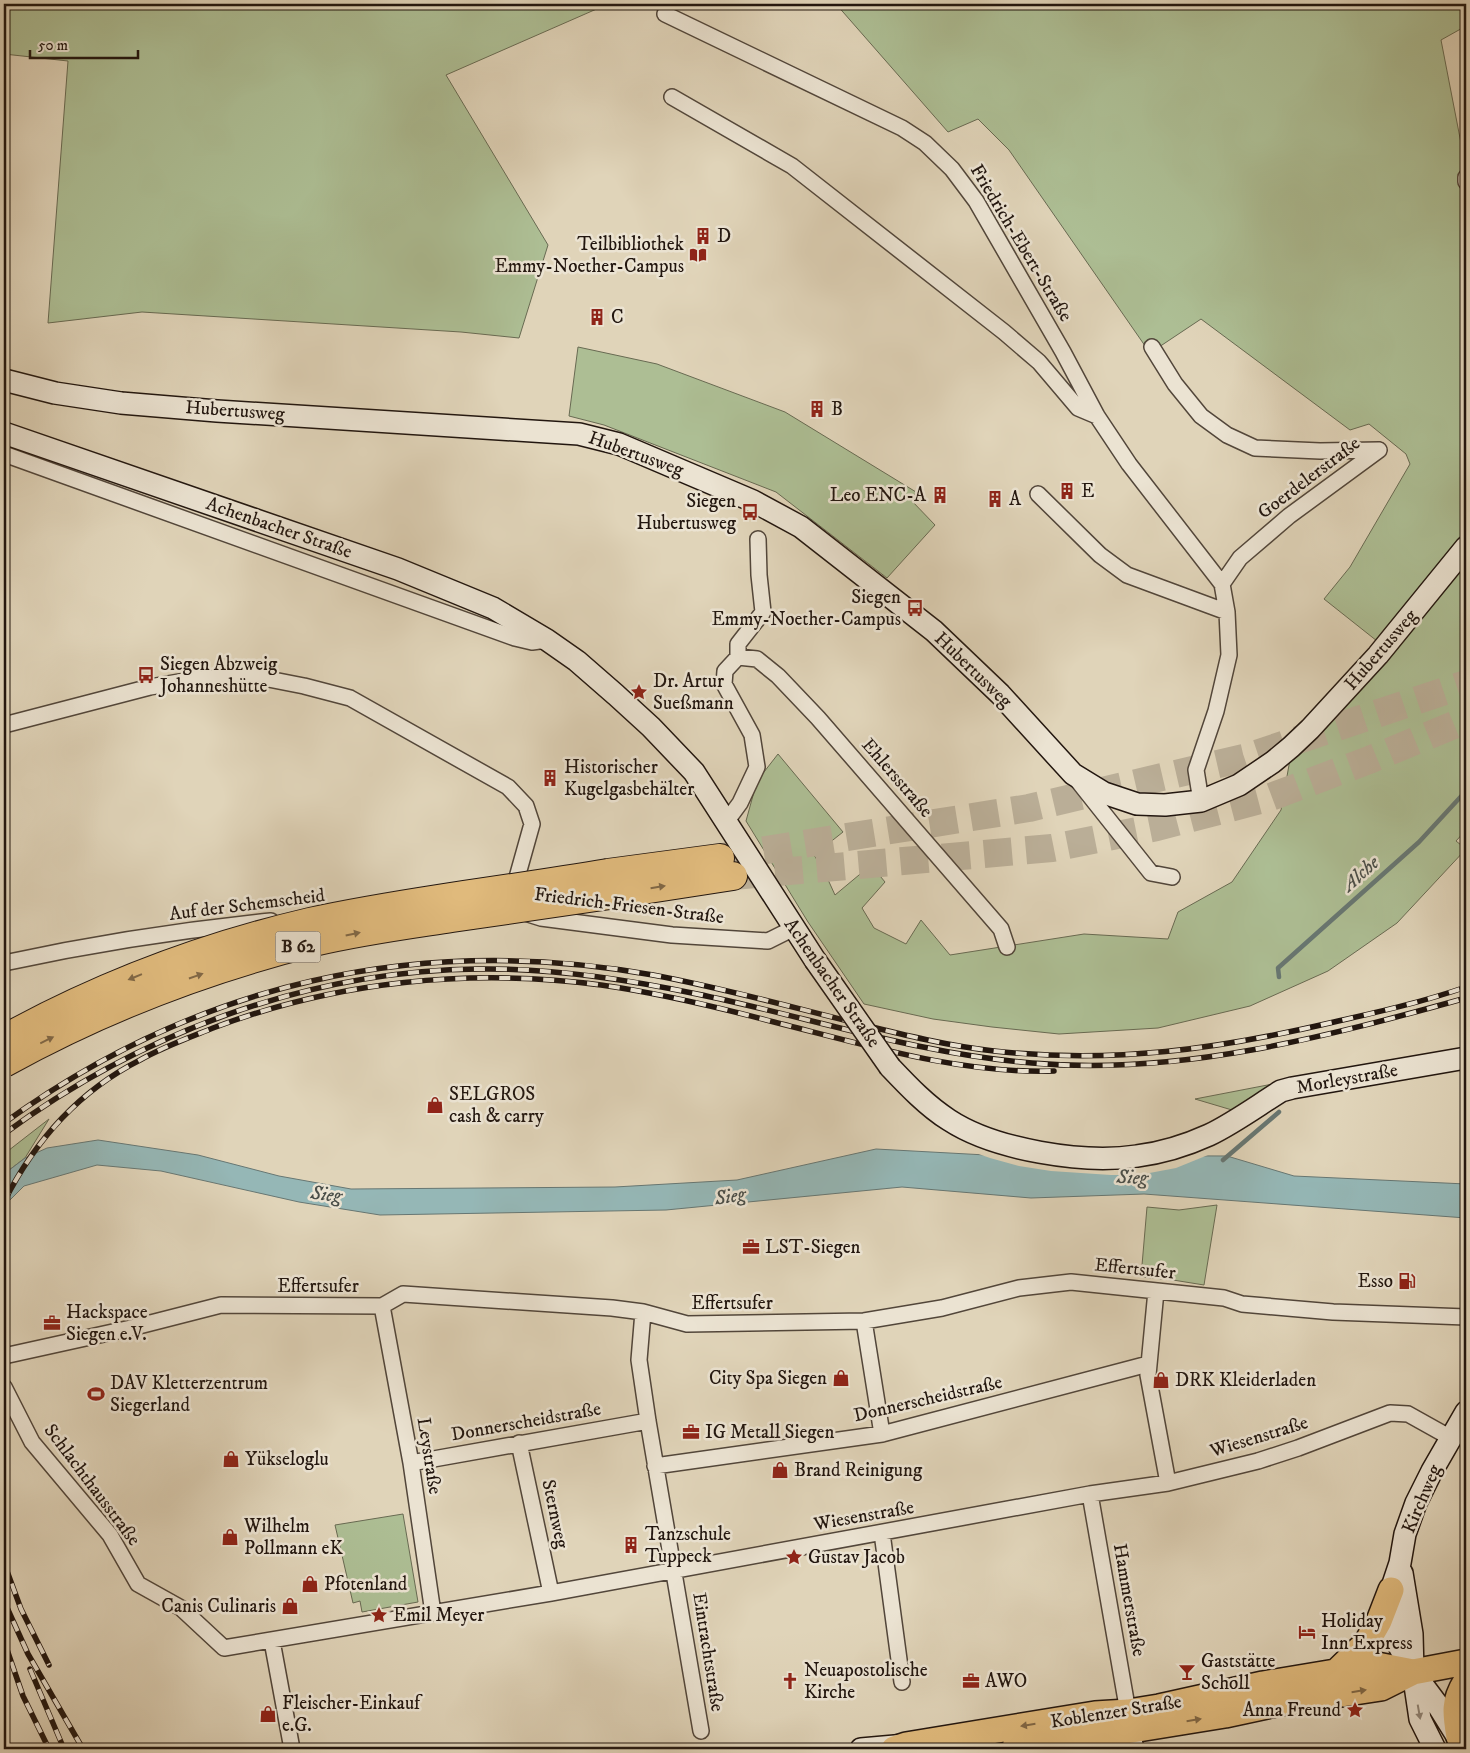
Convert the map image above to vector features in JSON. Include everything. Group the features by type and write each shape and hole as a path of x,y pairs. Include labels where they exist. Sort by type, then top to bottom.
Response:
{"highway":[{"name":"B 62","path":"4,1039 80,1001 136,977 252,937 311,922 370,910 609,884 726,867"},
{"name":"B 62","path":"4,1063 88,1019 200,975 257,957 315,942 609,884"}],"main road":[{"name":"Hubertusweg","path":"4,380 54,393 122,403 217,411 571,433 619,444 752,501 801,527 934,631 1000,694 1073,774 1104,793 1137,804 1165,805 1201,801 1239,785 1273,762 1291,747 1378,655 1466,547"},
{"name":"Achenbacher Straße","path":"4,433 398,568 493,608 547,640 577,661 651,727 694,772 815,960 890,1066 911,1089 950,1121 973,1133 997,1142 1027,1150 1060,1155 1108,1158 1136,1156 1164,1151 1202,1137"},
{"name":"Morleystraße","path":"1202,1137 1281,1091 1466,1058"},
{"name":"Kirchweg","path":"1413,1672 1393,1635 1391,1590 1400,1563 1405,1534 1416,1503 1432,1470 1466,1412"},
{"name":"Kirchweg","path":"1400,1563 1412,1634 1413,1672"},
{"path":"1336,1672 1367,1642 1379,1621 1391,1590"},
{"name":"Koblenzer Straße","path":"1014,1749 1225,1716 1276,1704 1381,1688 1413,1672 1466,1662"},
{"name":"Koblenzer Straße","path":"1132,1730 1160,1707 1263,1684 1377,1665 1413,1672"},
{"path":"1413,1672 1462,1743"},
{"path":"1413,1672 1420,1719 1435,1749"},
{"path":"1462,1743 1456,1719 1456,1706 1458,1695 1466,1681"},
{"name":"Koblenzer Straße","path":"861,1749 900,1747 1095,1714 1132,1730"}],"street":[{"name":"Friedrich-Ebert-Straße","path":"665,14 893,124 925,143 952,169 976,201 1063,352 1097,416 1129,464 1222,584 1227,612 1229,655 1216,711 1196,770 1201,801"},
{"name":"Friedrich-Ebert-Straße","path":"672,97 792,166 1004,332 1039,362 1078,408 1097,416"},
{"path":"1466,177 1466,182"},
{"name":"Goerdelerstraße","path":"1152,347 1175,384 1201,416 1227,435 1255,448 1320,451 1379,450 1289,516 1240,558 1222,584"},
{"name":"Achenbacher Straße","path":"4,454 515,638 532,642 547,640"},
{"path":"1038,494 1100,555 1127,575 1227,612"},
{"path":"726,822 740,803 757,767 752,734 724,684 725,671 738,657 738,644 762,612 758,539"},
{"name":"Ehlersstraße","path":"738,657 757,659 778,676 818,718 1001,929 1007,947"},
{"name":"Friedrich-Friesen-Straße","path":"4,725 150,687 196,678 253,676 304,686 350,698 508,787 526,806 532,824 516,881 503,896 541,918 672,935 768,941 794,928"},
{"path":"4,712 22,720"},
{"name":"Hubertusweg","path":"1073,774 1151,874 1172,877"},
{"name":"Auf der Schemscheid","path":"4,961 232,925 503,896"},
{"name":"Effertsufer","path":"4,1356 131,1328 221,1305 382,1306 403,1294 612,1308 643,1312 687,1324 864,1321 942,1308 1019,1288 1071,1282 1224,1298 1242,1304 1334,1312 1466,1317"},
{"path":"1156,1291 1148,1374 1168,1482"},
{"name":"Leystraße","path":"382,1306 411,1463 433,1613"},
{"name":"Eintrachtstraße","path":"643,1312 639,1360 655,1466 701,1731"},
{"path":"864,1321 882,1434"},
{"name":"Donnerscheidstraße","path":"655,1466 882,1434 1148,1364"},
{"name":"Schlachthausstraße","path":"4,1387 32,1442 110,1535 138,1584 181,1608 224,1648 272,1641"},
{"name":"Wiesenstraße","path":"272,1641 551,1593 1090,1494 1168,1482 1271,1457 1390,1413 1408,1414 1451,1438"},
{"name":"Donnerscheidstraße","path":"411,1463 648,1421"},
{"name":"Sternweg","path":"519,1443 551,1593"},
{"name":"Hammerstraße","path":"1090,1494 1132,1730"},
{"path":"882,1533 902,1682"},
{"path":"272,1641 292,1749"}],"green space":[{"path":"4,4 608,4 446,75 548,245 519,338 461,332 142,312 48,323 68,61 4,54"},
{"path":"836,4 1466,4 1466,26 1441,40 1466,169 1466,830 1456,841 1466,849 1397,923 1328,971 1250,1006 1158,1028 1059,1034 933,1019 864,1004 808,922 746,821 757,781 778,754 843,832 814,855 835,895 871,865 885,882 862,908 874,928 906,944 921,920 950,955 1084,934 1168,939 1178,912 1232,882 1281,810 1294,737 1377,641 1324,599 1350,567 1410,464 1406,454 1369,424 1350,430 1201,319 1150,353 1009,150 978,119 948,132"},
{"path":"578,347 657,364 785,412 916,492 911,500 935,525 887,578 776,492 604,425 569,416"},
{"path":"1278,1083 1232,1110 1195,1099"},
{"path":"49,1119 25,1158 4,1174 4,1154"},
{"path":"1217,1205 1204,1285 1141,1277 1147,1207 1179,1210"},
{"path":"403,1514 418,1602 362,1612 360,1601 353,1603 335,1525"}],"water":[{"name":"Sieg","path":"98,1140 198,1155 279,1176 351,1189 615,1187 737,1180 876,1149 986,1155 1227,1156 1294,1176 1466,1184 1466,1218 1144,1194 1031,1198 902,1187 666,1210 380,1215 299,1202 161,1171 97,1165 24,1186 4,1206 4,1174 25,1158 47,1148"}],"pier":[{"path":"973,1152 1208,1155 1176,1168 1139,1175 1111,1175 1051,1171 1019,1166"}],"waterway":[{"name":"Alche","path":"1279,977 1278,968 1419,842 1466,791"},
{"name":"Alche","path":"1223,1160 1279,1112"}],"tunnel":[{"path":"722,857 1029,808 1244,758 1466,684"},
{"path":"733,876 1052,848 1157,827 1268,798 1369,760 1466,720"}],"railway":[{"path":"4,1123 78,1075 154,1035 232,1004 313,981 395,966 480,961 566,964 653,975 757,998 927,1040 994,1051 1081,1056 1166,1052 1249,1040 1384,1010 1466,987"},
{"path":"4,1134 57,1098 112,1066 169,1038 228,1014 289,995 351,981 414,973 506,969 616,979 739,1003 863,1034 947,1052 1032,1063 1087,1066 1142,1064 1252,1050 1360,1026 1466,998"},
{"path":"4,1202 29,1159 60,1120 97,1087 140,1060 185,1039 260,1012 308,999 404,982 503,978 601,985 710,1006 843,1040 948,1063 1018,1071 1054,1071"},
{"path":"4,1563 21,1609 49,1665"},
{"path":"4,1601 28,1654 83,1749"},
{"path":"4,1641 23,1696 49,1749"},
{"path":"30,1669 64,1749"}],"place":[{"name":"D","path":"703,236"},
{"name":"Teilbibliothek Emmy-Noether-Campus","path":"698,255"},
{"name":"C","path":"597,317"},
{"name":"B","path":"817,409"},
{"name":"E","path":"1067,491"},
{"name":"Leo ENC-A","path":"940,495"},
{"name":"A","path":"995,499"},
{"name":"Siegen Hubertusweg","path":"750,512"},
{"name":"Siegen Emmy-Noether-Campus","path":"915,608"},
{"name":"Siegen Abzweig Johanneshütte","path":"146,675"},
{"name":"Dr. Artur Sueßmann","path":"639,692"},
{"name":"Historischer Kugelgasbehälter","path":"550,778"},
{"name":"SELGROS cash & carry","path":"435,1105"},
{"name":"LST-Siegen","path":"751,1247"},
{"name":"Esso","path":"1407,1281"},
{"name":"Hackspace Siegen e.V.","path":"52,1323"},
{"name":"City Spa Siegen","path":"841,1378"},
{"name":"DRK Kleiderladen","path":"1161,1380"},
{"name":"DAV Kletterzentrum Siegerland","path":"96,1394"},
{"name":"IG Metall Siegen","path":"691,1432"},
{"name":"Yükseloglu","path":"231,1459"},
{"name":"Brand Reinigung","path":"780,1470"},
{"name":"Wilhelm Pollmann eK","path":"230,1537"},
{"name":"Tanzschule Tuppeck","path":"631,1545"},
{"name":"Gustav Jacob","path":"794,1557"},
{"name":"Pfotenland","path":"310,1584"},
{"name":"Canis Culinaris","path":"290,1606"},
{"name":"Emil Meyer","path":"379,1615"},
{"name":"Holiday Inn Express","path":"1307,1632"},
{"name":"Gaststätte Scholl","path":"1187,1672"},
{"name":"Neuapostolische Kirche","path":"790,1681"},
{"name":"AWO","path":"971,1681"},
{"name":"Anna Freund","path":"1355,1710"},
{"name":"Fleischer-Einkauf e.G.","path":"268,1714"}]}
